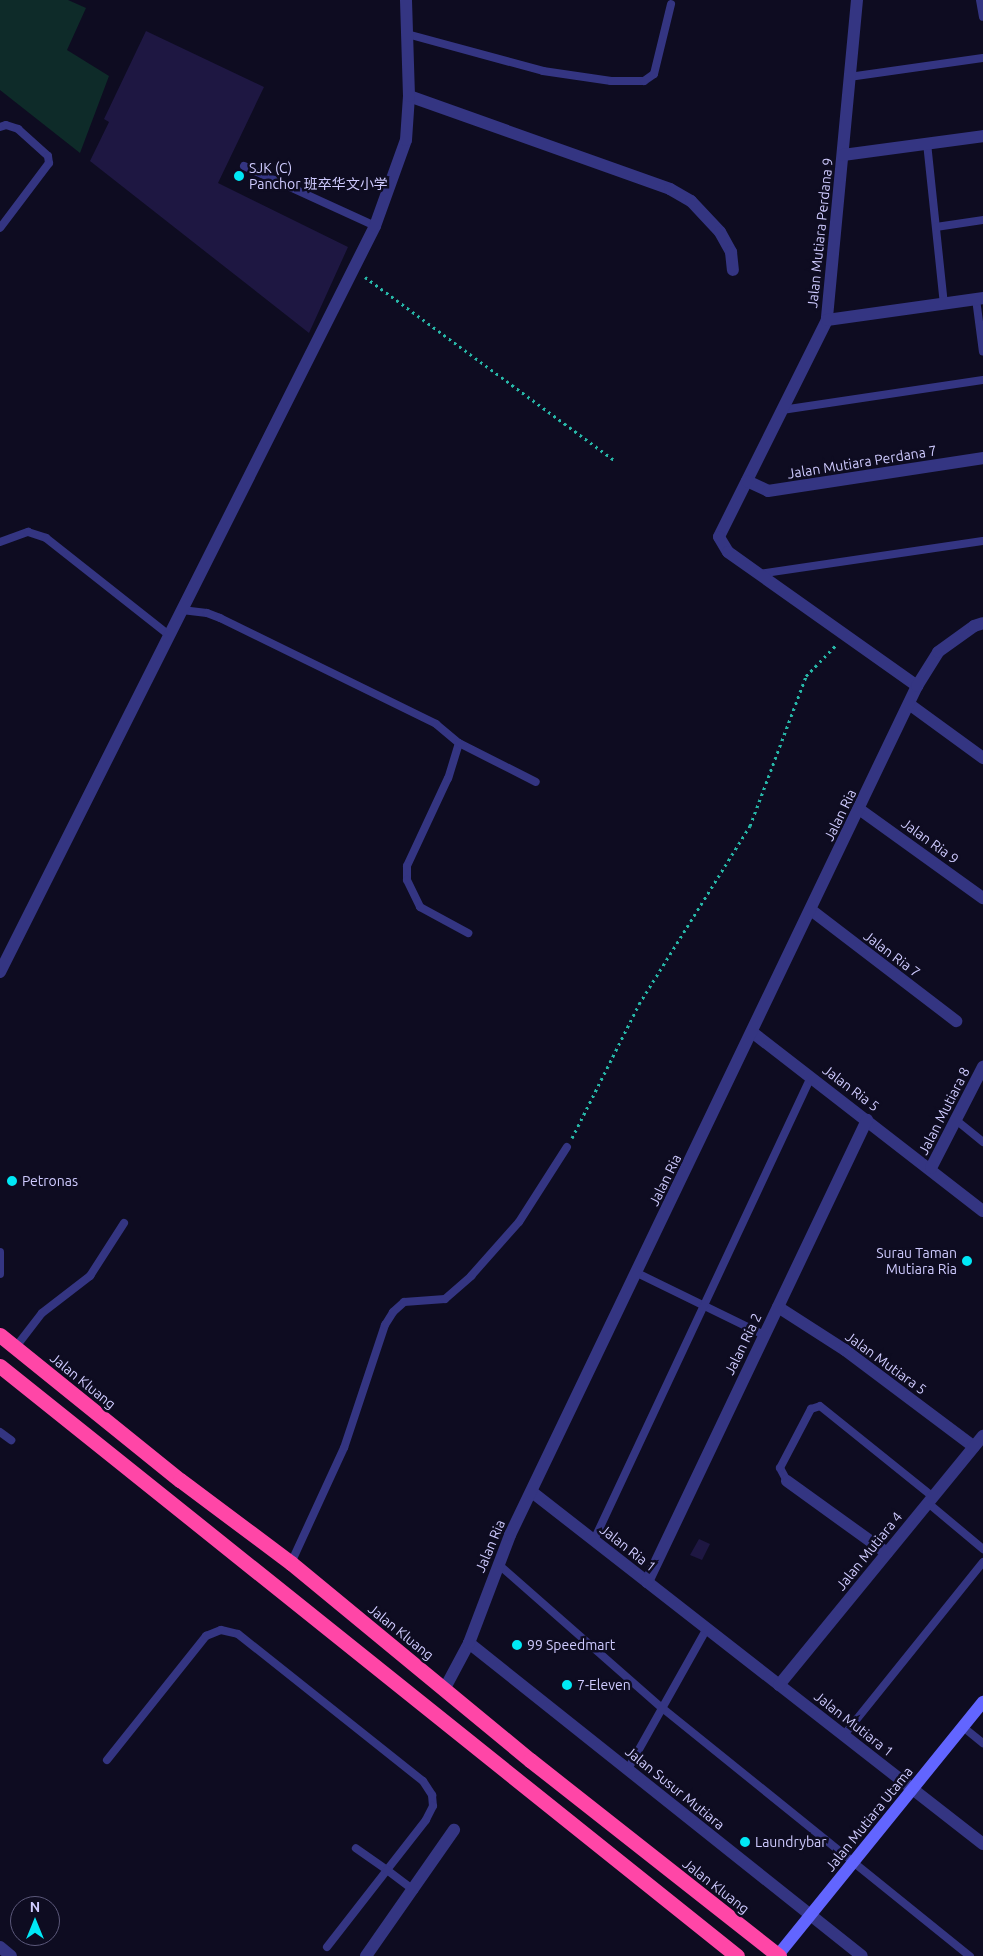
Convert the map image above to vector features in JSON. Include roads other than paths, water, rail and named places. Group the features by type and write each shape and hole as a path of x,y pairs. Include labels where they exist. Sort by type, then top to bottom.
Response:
{"highway":[{"name":"Jalan Kluang","path":"0,1335 180,1480 291,1563 779,1956"},
{"path":"0,1366 737,1956"}],"street":[{"path":"0,972 170,636 198,574 355,270 375,226 406,140 409,96 406,0"},
{"name":"Jalan Mutiara Perdana 9","path":"759,574 728,552 720,537 827,320 849,77 858,0"},
{"path":"409,96 670,189 691,202 720,232 731,252 733,270"},
{"path":"843,155 983,136"},
{"path":"827,320 979,299"},
{"name":"Jalan Mutiara Perdana 7","path":"747,481 768,491 983,458"},
{"path":"759,574 918,686"},
{"name":"Jalan Ria","path":"445,1688 469,1642 498,1564 918,686 938,652 974,626 983,623"},
{"path":"909,704 983,758"},
{"name":"Jalan Ria 9","path":"859,809 983,898"},
{"name":"Jalan Ria 7","path":"811,910 956,1021"},
{"name":"Jalan Ria 5","path":"752,1032 931,1168 983,1211"},
{"name":"Jalan Mutiara 8","path":"931,1168 982,1070"},
{"name":"Jalan Ria 2","path":"647,1582 867,1120"},
{"name":"Jalan Mutiara 5","path":"778,1307 845,1350 974,1447"},
{"name":"Jalan Mutiara 4","path":"779,1685 983,1436"},
{"path":"787,1481 887,1553"},
{"name":"Jalan Ria 1","path":"532,1492 706,1628"},
{"name":"Jalan Mutiara 1","path":"706,1628 983,1844"},
{"name":"Jalan Susur Mutiara","path":"469,1642 862,1956"},
{"name":"Jalan Mutiara Utama","path":"779,1956 983,1702"},
{"path":"366,1956 414,1890 454,1830"},
{"path":"0,1947 12,1956"}],"lane":[{"path":"980,0 983,17"},
{"path":"407,34 543,71 611,81 644,80 654,74 671,4"},
{"path":"849,77 983,58"},
{"path":"0,127 6,125 18,129 48,156 49,163 0,228"},
{"path":"927,144 944,304"},
{"path":"244,166 375,226"},
{"path":"936,228 983,220"},
{"path":"979,299 983,352"},
{"path":"782,410 983,380"},
{"path":"0,542 28,532 46,538 170,636"},
{"path":"759,574 983,541"},
{"path":"182,610 207,613 220,618 436,724 459,743 536,782"},
{"path":"459,743 448,778 407,866 407,880 420,906 468,933"},
{"path":"594,1540 811,1076"},
{"path":"956,1120 983,1142"},
{"path":"291,1563 344,1448 385,1325 393,1312 404,1302 445,1299 471,1276 519,1222 567,1147"},
{"path":"15,1348 42,1314 90,1276 124,1223"},
{"path":"0,1252 0,1274"},
{"path":"637,1273 764,1335"},
{"path":"787,1481 780,1468 811,1409 820,1406 931,1500 983,1549"},
{"path":"0,1432 11,1440"},
{"path":"844,1735 983,1562"},
{"path":"498,1564 661,1707 970,1956"},
{"path":"628,1769 706,1628"},
{"path":"108,1760 206,1636 221,1630 238,1634 423,1781 432,1796 433,1806 327,1947"},
{"path":"963,1727 983,1743"},
{"path":"356,1848 414,1890"}],"place":[{"name":"SJK (C) Panchor 班卒华文小学","path":"239,176"},
{"name":"Petronas","path":"12,1181"},
{"name":"Surau Taman Mutiara Ria","path":"967,1261"},
{"name":"99 Speedmart","path":"517,1645"},
{"name":"7-Eleven","path":"567,1685"},
{"name":"Laundrybar","path":"745,1842"}]}
